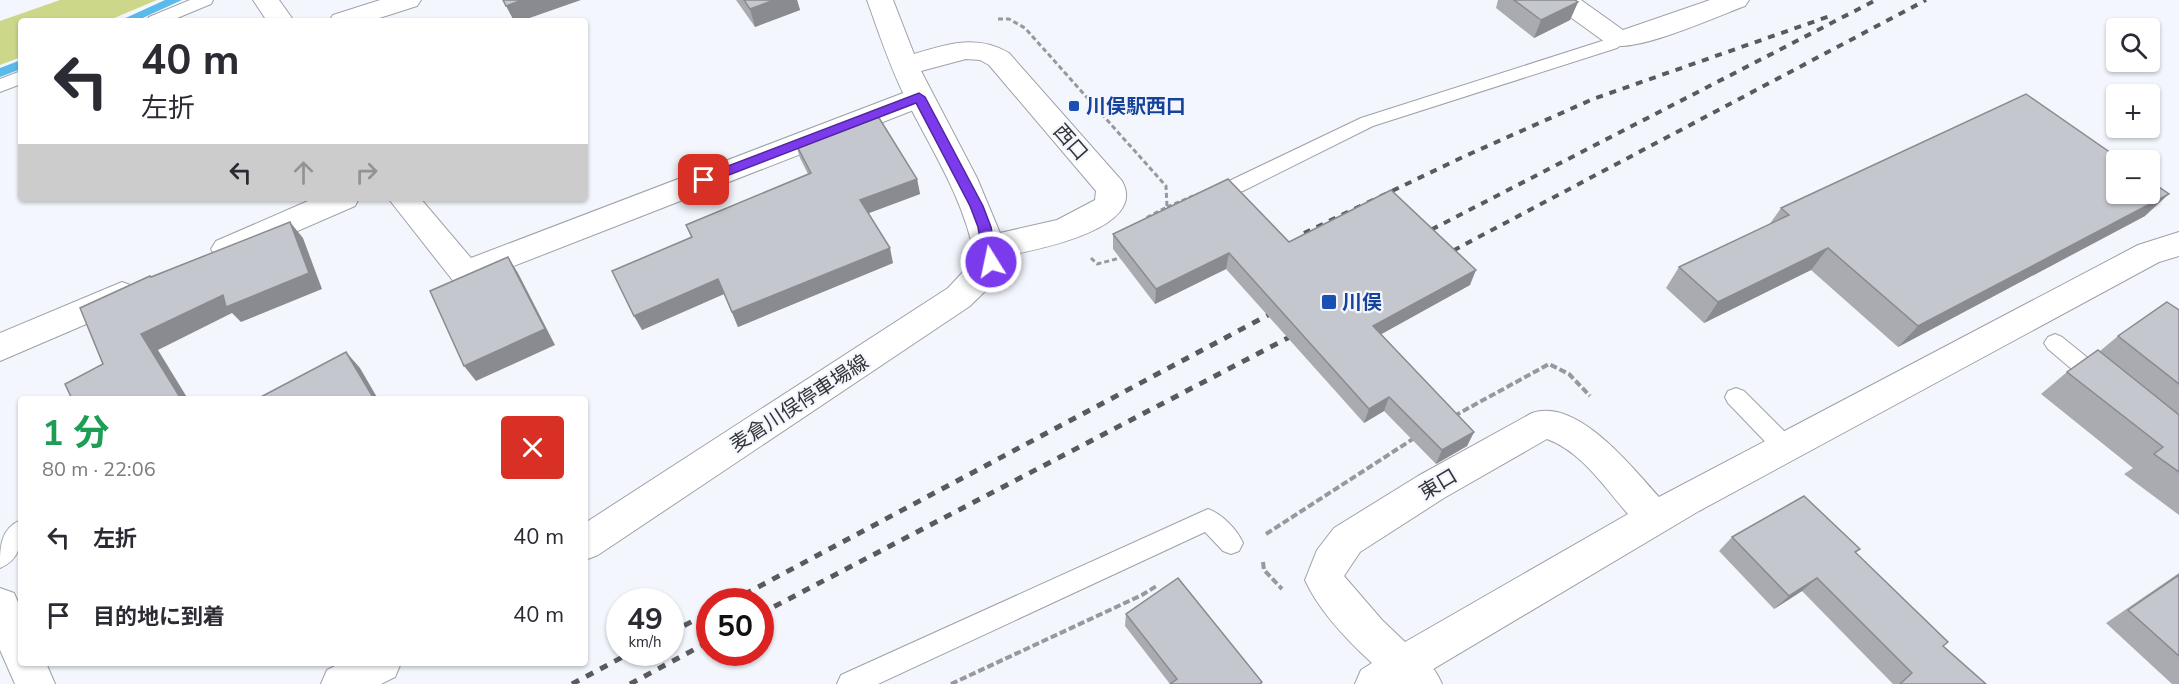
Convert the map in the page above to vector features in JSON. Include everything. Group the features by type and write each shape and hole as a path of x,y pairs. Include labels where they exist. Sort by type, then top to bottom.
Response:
{"street":[{"path":"266,0 279,18"},
{"path":"351,18 408,0"},
{"path":"880,0 919,97 976,206 989,247"},
{"path":"1564,0 1618,39 1629,38 1736,0"},
{"name":"西口","path":"905,66 968,49 990,52 999,59 1111,189 1110,205 1093,219 1055,232 989,247"},
{"path":"405,201 465,273 919,97"},
{"path":"204,259 337,201"},
{"path":"1400,678 1655,518 2149,253 2179,244"},
{"name":"麦倉川俣停車場線","path":"588,541 959,297 991,262 989,247"},
{"path":"0,348 150,282"},
{"name":"東口","path":"1400,678 1368,633 1323,580 1330,562 1347,540 1441,482 1544,423 1571,433 1593,449 1655,518"},
{"path":"0,606 18,642"},
{"path":"28,666 35,684"},
{"path":"341,684 375,666"}],"lane":[{"path":"162,18 205,0"},
{"path":"1236,186 1366,122 1611,44 1618,39"},
{"path":"0,86 18,78"},
{"path":"2055,343 2117,394"},
{"path":"1736,397 1785,447"},
{"path":"850,684 1208,519 1231,543"},
{"path":"0,557 18,535"}],"path":[{"path":"1083,250 1097,264 1120,258"}],"green space":[{"path":"60,0 157,0 114,18 18,18 18,58 0,65 0,21"}],"building":[{"path":"503,0 522,0 506,6"},
{"path":"744,0 774,0 750,9"},
{"path":"1514,0 1575,0 1578,2 1541,20"},
{"path":"2026,94 2107,150 2106,204 2150,204 1918,326 1828,248 1718,302 1679,267 1789,215 1781,208"},
{"path":"876,113 917,179 860,200 890,248 732,312 718,279 634,316 612,271 692,237 686,225 811,173 795,142"},
{"path":"1228,179 1289,242 1391,190 1476,270 1373,326 1474,432 1442,450 1389,397 1369,409 1229,253 1156,289 1113,234"},
{"path":"2160,188 2169,194 2160,199"},
{"path":"290,222 309,273 226,307 223,295 141,334 179,396 71,396 65,384 103,364 80,308"},
{"path":"508,257 545,329 464,366 430,291"},
{"path":"2167,302 2179,310 2179,384 2118,336"},
{"path":"2098,350 2179,415 2179,472 2154,454 2163,447 2067,372"},
{"path":"346,352 372,396 263,396"},
{"path":"1804,496 1860,549 1855,552 1948,642 1943,646 1986,684 1900,684 1912,673 1817,578 1789,596 1732,537"},
{"path":"2179,575 2179,656 2128,610"},
{"path":"1178,578 1262,682 1259,684 1170,684 1177,679 1126,614"}],"waterway":[{"path":"132,18 176,0"},
{"path":"0,73 18,65"}],"railway":[{"path":"1419,236 1876,0"},
{"path":"1441,257 1926,0"},
{"path":"1304,233 1463,157 1593,99 1830,16"},
{"path":"756,588 1283,307"},
{"path":"774,607 1303,330"},
{"path":"684,626 696,619"},
{"path":"630,684 696,649"},
{"path":"572,684 606,666"}],"place":[{"name":"川俣駅西口","path":"1074,106"},
{"name":"川俣","path":"1329,302"}],"route":[{"path":"704,180 919,97 976,206 984,227 991,262"}]}
